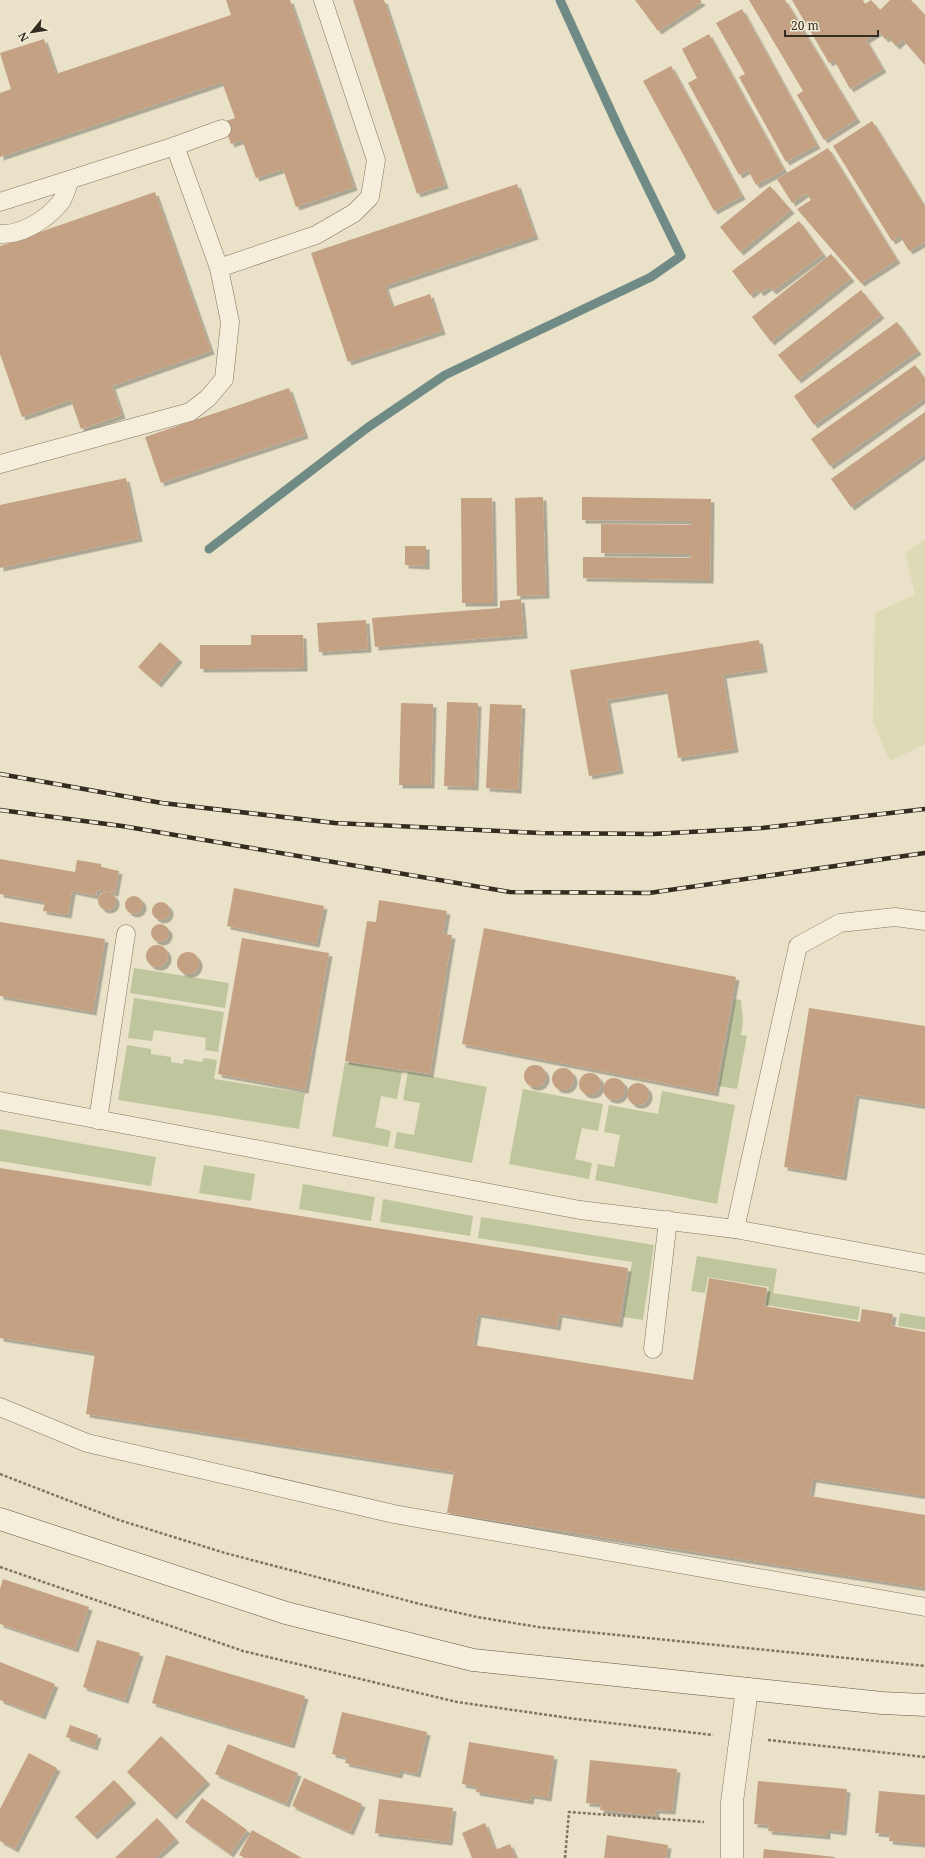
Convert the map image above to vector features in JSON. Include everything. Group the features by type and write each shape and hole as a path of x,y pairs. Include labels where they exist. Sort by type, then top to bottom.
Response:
{"main road":[{"path":"0,1519 286,1613 473,1660 882,1703 925,1705"},
{"path":"732,1858 732,1802 747,1689"}],"lane":[{"path":"219,268 316,235 354,213 370,197 376,160 323,0"},
{"path":"0,202 175,146 222,129"},
{"path":"0,464 190,412 208,398 224,379 230,322 219,268 175,146"},
{"path":"0,234 12,234 43,219 61,202 70,180"},
{"path":"735,1229 798,946 840,923 895,917 925,921"},
{"path":"98,1120 126,934"},
{"path":"0,1101 580,1210 735,1229 925,1264"},
{"path":"653,1349 668,1220"},
{"path":"0,1407 87,1443 394,1514 925,1607"}],"path":[{"path":"0,1474 119,1520 226,1553 477,1617 538,1627 925,1666"},
{"path":"565,1858 569,1812 732,1824"}],"shaded area":[{"path":"925,539 925,744 890,761 873,722 875,613 915,594 905,553"}],"green space":[{"path":"134,968 229,983 225,1008 130,993"},
{"path":"134,998 224,1012 218,1052 205,1050 206,1038 154,1030 152,1041 128,1038"},
{"path":"735,999 741,1000 743,1022 741,1035 747,1036 737,1089 719,1086"},
{"path":"127,1045 151,1049 151,1054 171,1057 171,1062 183,1064 184,1059 202,1062 204,1058 217,1060 214,1079 305,1093 299,1129 118,1100"},
{"path":"345,1062 402,1072 397,1099 381,1096 375,1127 391,1131 388,1147 332,1136"},
{"path":"408,1072 487,1087 472,1163 394,1148 397,1132 414,1135 420,1103 403,1100"},
{"path":"523,1089 603,1104 598,1131 582,1128 575,1159 592,1163 589,1179 509,1164"},
{"path":"662,1091 735,1105 717,1204 595,1180 598,1164 614,1167 620,1135 604,1132 609,1105 658,1114"},
{"path":"0,1129 156,1157 151,1186 0,1161"},
{"path":"204,1165 255,1174 251,1201 199,1193"},
{"path":"303,1184 375,1197 371,1221 299,1209"},
{"path":"383,1199 473,1216 470,1236 380,1222"},
{"path":"481,1217 654,1245 643,1320 623,1317 632,1262 478,1238"},
{"path":"697,1256 777,1269 773,1293 860,1307 858,1320 766,1305 769,1287 708,1277 705,1293 691,1291"},
{"path":"900,1313 925,1317 925,1330 898,1326"}],"building":[{"path":"226,0 290,0 354,187 296,207 283,169 256,178 242,140 231,144 223,122 235,118 222,82 0,157 0,93 11,89 0,53 44,39 56,74 231,15"},
{"path":"353,0 384,0 445,185 417,194"},
{"path":"635,0 700,0 702,2 658,31"},
{"path":"749,0 785,0 857,119 824,140 797,95 803,91"},
{"path":"792,0 863,0 865,4 871,0 880,10 890,0 911,0 925,15 925,65 903,40 896,46 888,37 885,39 879,32 866,40 883,69 850,89 834,60 829,63"},
{"path":"742,9 817,145 786,162 739,77 745,74 716,23"},
{"path":"709,34 784,170 756,185 748,170 739,175 688,83 697,78 682,49"},
{"path":"671,66 742,196 714,211 643,81"},
{"path":"872,121 925,207 925,242 909,251 900,236 892,241 833,146"},
{"path":"828,148 897,260 861,283 797,209 811,200 806,193 792,203 777,179"},
{"path":"517,184 535,236 385,286 392,307 430,294 442,331 348,362 311,253"},
{"path":"770,186 791,210 740,252 720,227"},
{"path":"155,192 211,351 112,386 122,415 81,429 71,400 22,417 0,354 0,246"},
{"path":"799,221 823,254 773,291 769,287 760,293 758,289 750,295 732,271"},
{"path":"831,254 851,278 771,342 752,317"},
{"path":"861,290 881,315 798,380 778,355"},
{"path":"897,322 918,351 814,425 794,396"},
{"path":"915,365 925,379 925,398 830,466 811,439"},
{"path":"289,388 305,435 161,483 145,437"},
{"path":"925,412 925,454 851,507 831,479"},
{"path":"126,478 139,538 0,568 0,505"},
{"path":"543,497 546,595 517,596 515,498"},
{"path":"582,497 711,499 710,580 583,578 583,557 691,558 690,554 601,553 601,524 691,525 691,521 582,520"},
{"path":"461,498 492,498 494,603 462,603"},
{"path":"405,546 426,546 426,566 405,565"},
{"path":"521,599 524,635 375,647 372,618 500,608 500,601"},
{"path":"366,620 368,649 319,652 317,623"},
{"path":"251,635 303,635 304,668 200,669 200,645 251,645"},
{"path":"759,640 764,669 723,675 735,749 678,758 667,690 607,700 620,770 589,776 570,670"},
{"path":"160,642 179,659 158,684 138,667"},
{"path":"447,702 478,703 475,787 444,786"},
{"path":"401,703 433,704 431,785 399,785"},
{"path":"490,704 522,705 518,790 486,788"},
{"path":"0,859 75,872 77,860 101,864 101,867 119,871 115,893 97,890 96,896 72,891 68,915 43,911 45,902 0,894"},
{"path":"234,888 324,906 316,944 227,926"},
{"path":"107,892 113,895 116,901 113,907 107,910 101,907 98,901 101,895"},
{"path":"134,896 140,899 143,905 140,911 134,914 128,911 125,905 128,899"},
{"path":"379,900 447,911 443,934 452,935 430,1074 345,1061 367,921 376,922"},
{"path":"161,902 167,905 170,911 167,917 161,920 155,917 152,911 155,905"},
{"path":"0,922 105,939 93,1012 0,996"},
{"path":"160,924 166,927 169,933 166,939 160,942 154,939 151,933 154,927"},
{"path":"484,928 736,977 715,1093 462,1044"},
{"path":"242,938 329,953 305,1090 218,1074"},
{"path":"157,945 165,948 168,956 165,964 157,967 149,964 146,956 149,948"},
{"path":"188,952 196,955 199,963 196,971 188,974 180,971 177,963 180,955"},
{"path":"809,1008 925,1026 925,1106 856,1095 843,1177 784,1167"},
{"path":"535,1065 543,1068 546,1076 543,1084 535,1087 527,1084 524,1076 527,1068"},
{"path":"563,1068 571,1071 574,1079 571,1087 563,1090 555,1087 552,1079 555,1071"},
{"path":"590,1073 598,1076 601,1084 598,1092 590,1095 582,1092 579,1084 582,1076"},
{"path":"614,1078 622,1081 625,1089 622,1097 614,1100 606,1097 603,1089 606,1081"},
{"path":"638,1083 646,1086 649,1094 646,1102 638,1105 630,1102 627,1094 630,1086"},
{"path":"0,1168 628,1268 619,1324 559,1314 557,1327 478,1314 473,1345 693,1380 709,1278 767,1288 764,1306 860,1322 862,1309 893,1314 891,1326 925,1332 925,1496 813,1479 810,1496 925,1515 925,1588 447,1513 454,1472 86,1414 95,1353 0,1338"},
{"path":"3,1579 89,1607 75,1649 0,1624 0,1589"},
{"path":"97,1640 140,1653 125,1700 83,1687"},
{"path":"166,1655 305,1696 291,1745 152,1703"},
{"path":"0,1662 55,1684 42,1716 0,1700"},
{"path":"342,1712 427,1732 417,1774 400,1770 399,1775 345,1763 347,1757 332,1754"},
{"path":"70,1725 98,1735 94,1747 66,1737"},
{"path":"161,1736 207,1781 173,1816 127,1772"},
{"path":"469,1742 554,1756 548,1798 531,1795 530,1801 476,1792 477,1787 462,1784"},
{"path":"228,1744 298,1773 286,1804 215,1774"},
{"path":"29,1753 57,1768 15,1849 0,1841 0,1809"},
{"path":"590,1760 677,1769 672,1811 656,1810 655,1816 600,1810 601,1804 586,1803"},
{"path":"304,1778 362,1804 350,1832 292,1806"},
{"path":"114,1780 133,1800 94,1836 75,1817"},
{"path":"758,1781 847,1789 843,1832 827,1830 827,1836 768,1831 769,1825 754,1824"},
{"path":"879,1791 925,1795 925,1844 889,1841 890,1834 875,1833"},
{"path":"202,1798 247,1830 230,1854 185,1822"},
{"path":"379,1799 453,1808 449,1842 375,1833"},
{"path":"157,1818 176,1839 155,1858 115,1858"},
{"path":"485,1823 495,1850 510,1844 516,1858 472,1858 462,1833"},
{"path":"252,1830 302,1858 245,1858 239,1855"},
{"path":"607,1835 668,1845 666,1858 604,1858"},
{"path":"764,1849 835,1857 835,1858 763,1858"}],"waterway":[{"path":"209,549 367,428 445,375 651,277 681,256 621,133 560,0"}],"railway":[{"path":"0,774 162,803 335,823 540,833 653,834 762,828 925,809"},
{"path":"0,810 122,826 510,892 649,893 925,853"}]}
